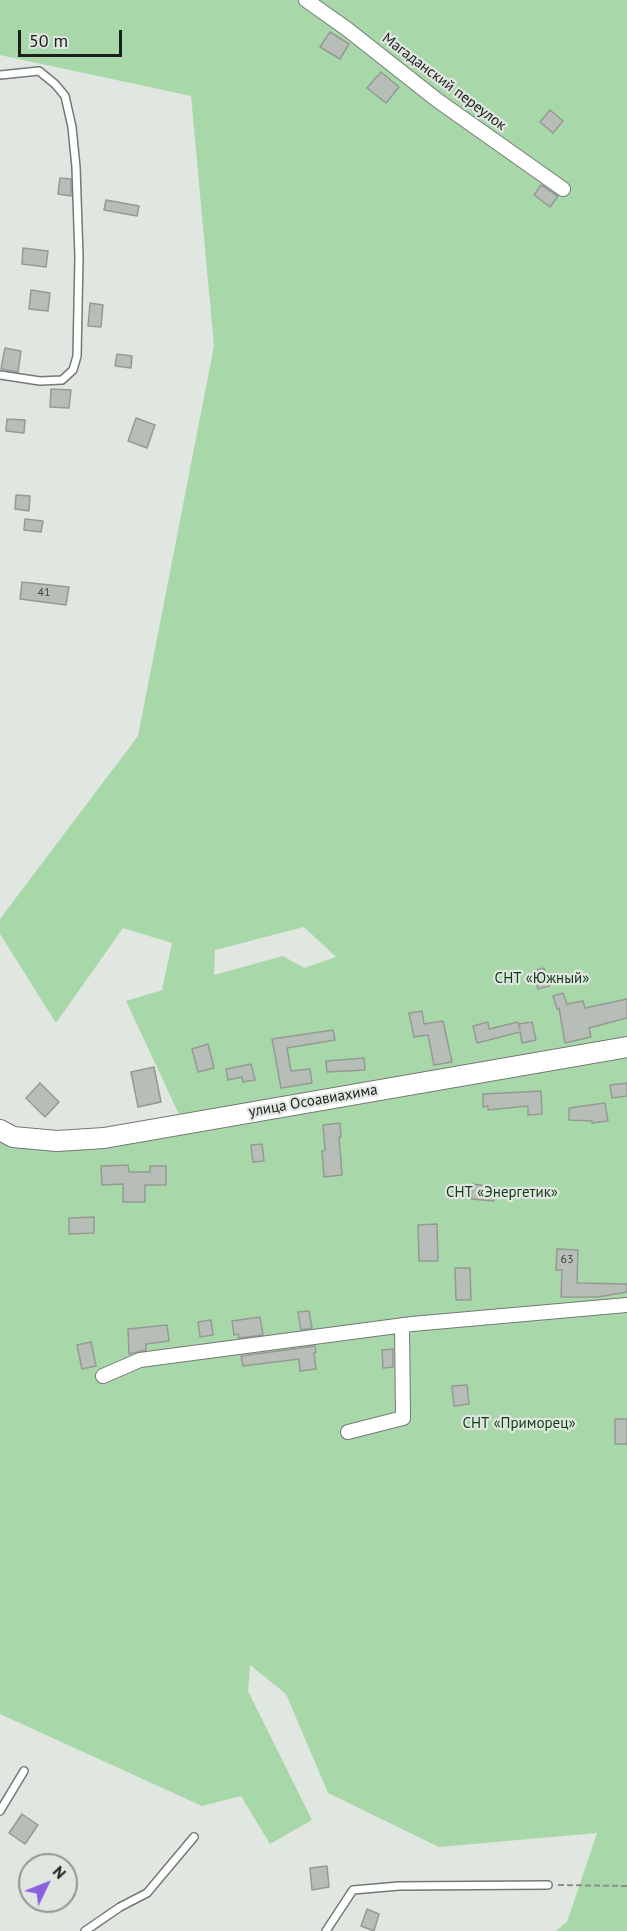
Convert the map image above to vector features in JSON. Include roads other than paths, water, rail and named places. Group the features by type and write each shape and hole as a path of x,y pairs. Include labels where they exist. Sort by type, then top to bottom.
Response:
{"street":[{"name":"Магаданский переулок","path":"306,0 347,29 437,100 563,189"},
{"name":"улица Осоавиахима","path":"0,1131 14,1137 57,1141 104,1138 627,1047"},
{"path":"103,1376 140,1360 402,1325 627,1305"},
{"path":"348,1432 403,1418 402,1325"}],"lane":[{"path":"0,75 39,71 65,96 72,127 75,157 79,256 77,356 73,370 63,380 40,381 0,375"},
{"path":"0,1811 24,1771"},
{"path":"85,1931 120,1907 147,1893 194,1837"},
{"path":"326,1931 353,1890 399,1886 548,1885"}],"park label":[{"name":"СНТ «Южный»","path":"542,979"},
{"name":"СНТ «Энергетик»","path":"502,1193"},
{"name":"СНТ «Приморец»","path":"519,1424"}]}
